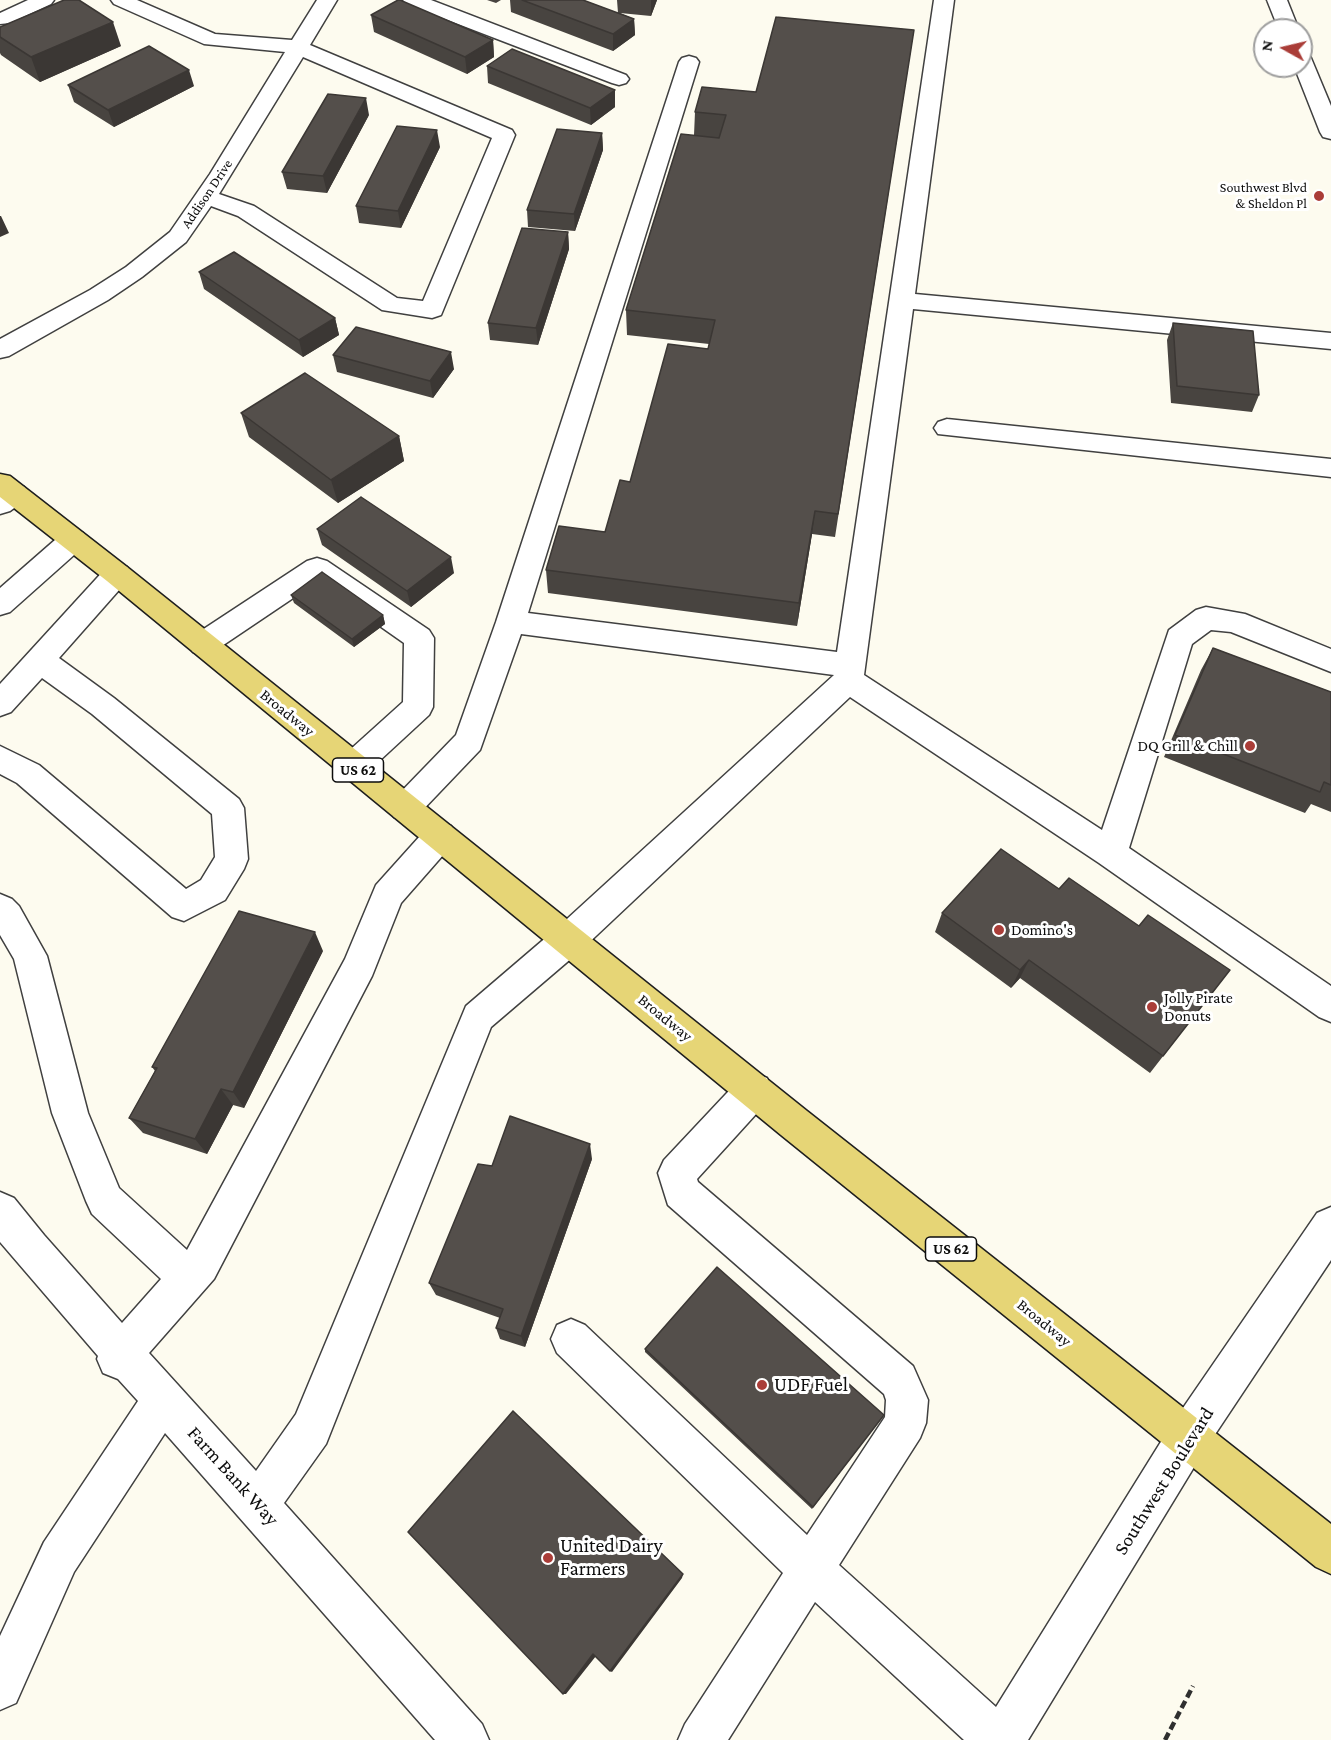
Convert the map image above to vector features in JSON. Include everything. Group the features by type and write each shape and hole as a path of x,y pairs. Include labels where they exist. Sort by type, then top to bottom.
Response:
{"main road":[{"name":"Broadway","path":"5,494 74,540 117,574 1187,1439 1331,1552"}],"street":[{"path":"3,20 44,0"},
{"path":"121,0 211,40 298,47 504,135 432,310 391,305 246,211 206,197"},
{"name":"Addison Drive","path":"0,350 99,295 134,272 178,237 206,197 327,0"},
{"path":"413,0 619,79"},
{"path":"258,1504 311,1429 478,1017 568,940 849,673 944,0"},
{"path":"1277,0 1284,18"},
{"path":"405,808 469,741 511,622 689,62"},
{"path":"1309,78 1331,132"},
{"path":"902,300 1331,340"},
{"path":"946,428 1331,468"},
{"path":"0,604 74,540"},
{"path":"203,644 317,568 419,638 418,707 353,766"},
{"path":"0,704 117,574"},
{"path":"1111,853 1179,638 1206,618 1235,622 1331,661"},
{"path":"511,622 849,673 1331,1006"},
{"path":"0,759 28,774 184,907 213,890 232,859 228,808 103,706 39,660"},
{"path":"120,1356 200,1265 360,965 388,895 440,836"},
{"path":"0,909 8,916 30,956 70,1113 105,1201 188,1278"},
{"path":"701,1740 904,1423 907,1400 899,1380 681,1192 677,1173 754,1090"},
{"name":"Farm Bank Way","path":"0,1211 120,1356 164,1398 466,1740"},
{"name":"Southwest Boulevard","path":"1000,1740 1187,1439 1331,1226"},
{"path":"571,1339 811,1569 1000,1740"},
{"path":"0,1687 59,1557 164,1398"}],"path":[{"path":"1165,1740 1193,1686"}],"building":[{"path":"64,0 79,0 113,22 31,57 0,37 0,27"},
{"path":"398,0 493,40 465,57 371,15"},
{"path":"522,0 583,0 634,19 613,34"},
{"path":"776,17 914,30 838,514 815,511 799,603 546,570 559,526 605,532 620,480 630,482 668,344 708,349 715,320 626,310 681,134 719,138 726,115 695,112 702,87 756,92"},
{"path":"149,46 189,70 108,110 68,85"},
{"path":"512,49 615,90 590,108 487,66"},
{"path":"328,94 366,98 323,176 282,172"},
{"path":"397,126 437,130 398,211 356,206"},
{"path":"557,129 602,133 574,214 527,210"},
{"path":"522,228 568,232 536,328 488,323"},
{"path":"234,252 335,318 299,340 199,272"},
{"path":"1173,323 1253,331 1259,395 1177,386"},
{"path":"356,327 451,352 430,381 333,355"},
{"path":"305,373 399,436 331,480 241,413"},
{"path":"361,497 451,557 407,591 317,529"},
{"path":"322,572 383,615 352,639 291,595"},
{"path":"1213,648 1331,692 1331,785 1324,782 1320,792 1175,735"},
{"path":"1001,849 1059,889 1069,878 1139,926 1148,915 1230,970 1163,1056 1029,960 1020,970 942,913"},
{"path":"239,911 315,932 233,1092 221,1089 195,1139 129,1118 157,1068 152,1067"},
{"path":"510,1116 590,1144 521,1336 496,1328 503,1309 429,1283 478,1164 492,1166"},
{"name":"UDF Fuel","path":"717,1267 884,1415 813,1507 645,1349"},
{"name":"United Dairy Farmers","path":"513,1411 683,1574 610,1671 593,1654 563,1694 408,1532"}],"place":[{"name":"Southwest Blvd & Sheldon Pl","path":"1319,196"},
{"name":"DQ Grill & Chill","path":"1250,746"},
{"name":"Domino's","path":"999,930"},
{"name":"Jolly Pirate Donuts","path":"1152,1007"},
{"name":"UDF Fuel","path":"762,1385"},
{"name":"United Dairy Farmers","path":"548,1558"}]}
